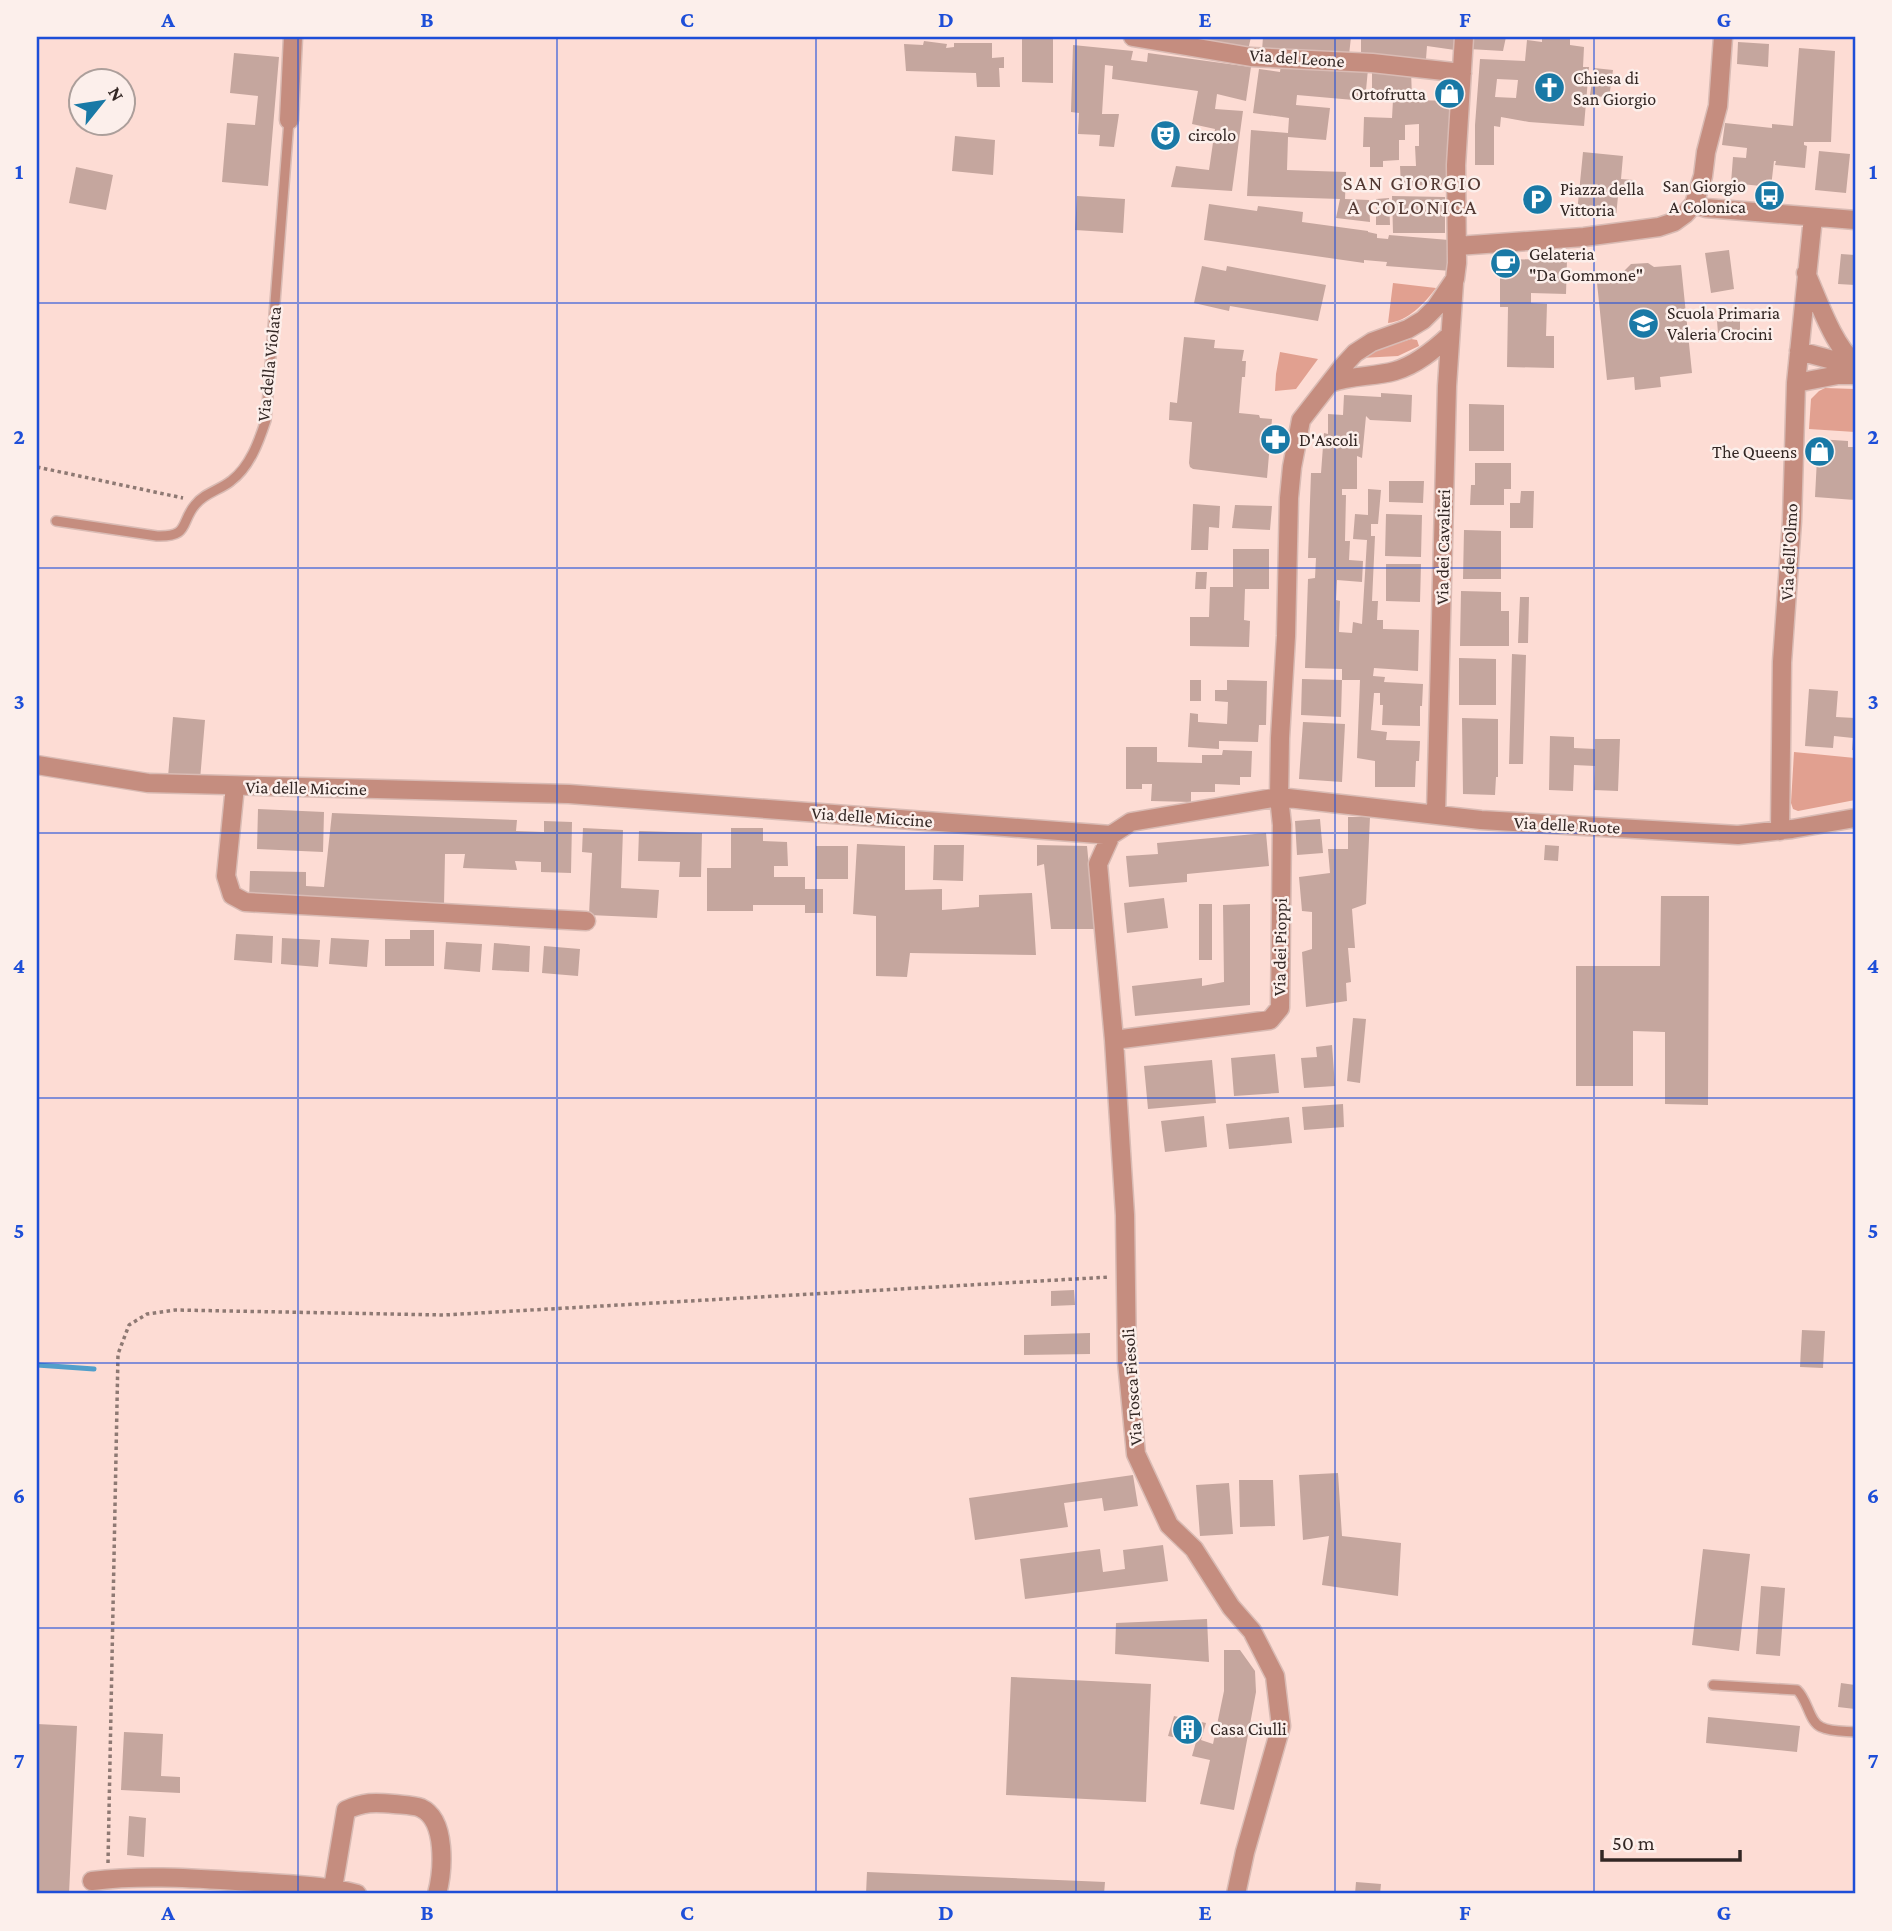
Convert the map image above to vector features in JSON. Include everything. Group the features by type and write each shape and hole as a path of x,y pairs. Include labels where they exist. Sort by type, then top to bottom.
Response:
{"street":[{"name":"Via della Violata","path":"289,120 293,37"},
{"name":"Via del Leone","path":"1133,37 1251,57 1372,63 1462,74"},
{"path":"1457,246 1584,237 1659,227 1674,222 1694,204 1703,176 1718,106 1723,37"},
{"path":"1279,797 1289,498 1301,420 1355,353 1372,342 1408,329 1423,320 1436,307 1455,279 1456,165 1464,39"},
{"path":"1694,204 1706,208 1855,220"},
{"name":"Via dell'Olmo","path":"1780,831 1782,662 1792,521 1796,383 1813,217"},
{"path":"1806,273 1839,345 1855,364"},
{"name":"Via dei Cavalieri","path":"1436,814 1447,386 1455,279"},
{"path":"1330,383 1393,372 1409,366 1450,335"},
{"path":"1799,351 1855,364"},
{"path":"1796,383 1838,375 1855,375"},
{"name":"Via delle Miccine","path":"37,765 148,783 569,794 1111,835 1131,822 1279,797"},
{"path":"235,786 226,876 232,895 245,902 586,921"},
{"name":"Via delle Ruote","path":"1279,797 1549,825 1725,834 1780,831 1855,818"},
{"name":"Via dei Pioppi","path":"1114,1040 1270,1020 1280,1008 1282,825 1279,797"},
{"name":"Via Tosca Fiesoli","path":"1111,835 1098,864 1114,1040 1125,1215 1127,1361 1136,1454 1169,1525 1194,1549 1231,1607 1252,1631 1275,1676 1281,1726 1245,1852 1236,1894"},
{"path":"333,1888 346,1810 361,1803 385,1803 420,1807 433,1817 440,1834 441,1879 437,1894"},
{"path":"100,1880 127,1877 205,1879 333,1888 357,1894"}],"lane":[{"name":"Via della Violata","path":"56,521 166,536 177,534 186,525 198,501 233,480 247,463 258,444 266,420 289,120"},
{"path":"1713,1685 1797,1690 1804,1696 1814,1723 1822,1728 1855,1732"}],"path":[{"path":"37,467 198,501"},
{"path":"100,1880 118,1354 129,1325 147,1314 175,1310 444,1315 1126,1276"}],"shaded area":[{"path":"1393,283 1436,288 1421,306 1409,315 1388,323"},
{"path":"1411,339 1417,340 1419,346 1398,356 1361,358 1373,351"},
{"path":"1280,352 1318,359 1296,389 1275,391"},
{"path":"1825,388 1855,389 1855,432 1809,429 1811,399"},
{"path":"1794,752 1855,758 1855,800 1798,811 1793,809 1791,803"}],"building":[{"path":"1022,37 1053,37 1053,83 1022,82"},
{"path":"1201,37 1251,37 1248,50 1200,41"},
{"path":"1263,37 1351,37 1349,55 1262,51"},
{"path":"1361,37 1457,37 1455,50 1427,46 1426,59 1361,56"},
{"path":"1471,37 1506,37 1503,51 1469,49"},
{"path":"1542,37 1570,37 1570,45 1584,47 1583,67 1589,67 1584,126 1501,117 1500,127 1494,126 1494,165 1475,165 1480,59 1525,61 1527,40 1542,42","holes":["1497,79 1518,80 1516,98 1495,97"]},
{"path":"924,41 947,44 946,48 954,47 954,43 992,43 992,58 1004,57 1004,68 999,68 1000,87 977,87 976,73 906,71 904,44 923,45"},
{"path":"1738,42 1769,44 1768,67 1737,64"},
{"path":"1073,45 1133,51 1131,60 1147,62 1148,53 1251,67 1246,101 1217,94 1215,109 1243,111 1232,191 1171,187 1176,166 1209,170 1215,129 1192,124 1198,91 1112,79 1113,66 1105,65 1102,114 1119,114 1114,147 1099,146 1100,135 1078,134 1079,113 1071,112"},
{"path":"1799,48 1835,51 1831,142 1804,142 1807,146 1805,168 1775,165 1774,161 1771,187 1731,183 1733,157 1746,158 1747,148 1722,145 1725,123 1772,128 1772,124 1793,126"},
{"path":"234,53 279,57 268,186 222,182 227,123 255,125 258,96 230,93"},
{"path":"1281,64 1368,69 1365,101 1297,95 1296,105 1330,108 1326,140 1288,137 1287,170 1346,172 1345,199 1369,200 1370,222 1336,218 1340,199 1247,196 1251,130 1288,133 1289,118 1253,113 1259,69 1280,72"},
{"path":"1372,67 1411,69 1412,100 1454,101 1450,184 1401,186 1400,166 1416,166 1415,146 1419,146 1419,124 1405,125 1405,140 1399,140 1399,160 1383,161 1383,167 1370,167 1370,147 1363,147 1364,117 1392,118 1393,100 1372,100"},
{"path":"1594,68 1613,70 1609,98 1590,95"},
{"path":"955,136 995,140 993,175 952,171"},
{"path":"1819,151 1850,154 1846,193 1815,190"},
{"path":"1583,152 1623,156 1621,179 1633,180 1632,197 1618,196 1616,217 1577,213"},
{"path":"76,167 113,175 106,210 69,203"},
{"path":"1077,196 1125,199 1123,233 1075,230"},
{"path":"1392,196 1445,197 1445,233 1393,233"},
{"path":"1389,198 1390,225 1376,225 1376,199"},
{"path":"1209,204 1257,211 1258,206 1303,212 1302,222 1368,231 1377,234 1377,238 1388,239 1389,235 1449,240 1451,271 1386,266 1387,262 1364,260 1364,263 1204,240"},
{"path":"1729,250 1734,289 1711,293 1705,253"},
{"path":"1841,254 1855,255 1855,285 1838,284"},
{"path":"1500,259 1567,260 1566,294 1531,293 1531,303 1547,304 1546,336 1554,336 1554,368 1507,367 1508,307 1500,307"},
{"name":"Scuola Primaria Valeria Crocini","path":"1648,263 1654,267 1681,265 1692,373 1660,377 1661,387 1635,390 1634,377 1607,380 1596,273 1624,271 1631,264"},
{"path":"1202,266 1226,271 1227,266 1326,285 1318,321 1230,306 1229,311 1194,303"},
{"path":"1740,319 1740,331 1718,333 1717,321"},
{"path":"1184,337 1215,340 1214,348 1244,350 1242,361 1246,361 1245,377 1242,377 1239,413 1272,419 1267,478 1190,467 1192,422 1169,420 1170,402 1177,403"},
{"path":"1344,395 1412,395 1411,422 1370,420 1366,416 1362,458 1357,456 1357,489 1342,489 1342,495 1346,495 1345,541 1350,541 1349,560 1363,561 1362,582 1337,580 1336,600 1340,601 1339,632 1352,633 1353,622 1362,624 1367,540 1353,539 1355,514 1368,515 1368,489 1381,490 1378,524 1371,524 1371,536 1375,536 1372,601 1378,601 1377,620 1383,620 1383,629 1419,630 1418,671 1374,668 1373,676 1385,677 1384,682 1423,684 1420,726 1382,725 1383,705 1380,705 1380,693 1374,693 1371,730 1387,732 1386,740 1420,741 1415,787 1375,787 1375,761 1357,758 1360,680 1342,680 1342,669 1305,668 1308,579 1315,578 1316,558 1308,558 1311,473 1321,473 1324,433 1328,434 1328,414 1343,415"},
{"path":"1469,404 1504,405 1504,451 1469,451"},
{"path":"1818,439 1848,441 1848,447 1855,447 1855,500 1815,497"},
{"path":"1475,463 1511,463 1511,489 1504,489 1504,505 1470,505 1471,485 1475,485"},
{"path":"1389,481 1424,481 1423,503 1389,502"},
{"path":"1521,491 1534,491 1533,528 1510,528 1510,503 1520,503"},
{"path":"1193,504 1220,506 1219,528 1209,527 1208,550 1191,550"},
{"path":"1235,505 1272,506 1270,530 1232,528"},
{"path":"1386,514 1422,515 1421,557 1385,556"},
{"path":"1464,530 1501,531 1501,579 1463,579"},
{"path":"1233,549 1269,549 1269,589 1245,589 1244,620 1250,621 1249,647 1190,646 1190,617 1209,617 1210,587 1233,587"},
{"path":"1386,564 1421,564 1420,602 1386,601"},
{"path":"1196,572 1207,572 1206,589 1195,589"},
{"path":"1461,591 1501,592 1501,611 1509,611 1509,646 1460,646"},
{"path":"1520,597 1529,597 1528,643 1518,643"},
{"path":"1512,654 1526,655 1523,764 1509,764"},
{"path":"1459,658 1496,659 1496,705 1459,705"},
{"path":"1302,679 1342,680 1341,717 1301,715"},
{"path":"1190,680 1201,680 1201,701 1190,701"},
{"path":"1227,680 1267,681 1266,725 1259,725 1258,742 1219,741 1219,749 1188,747 1190,713 1198,714 1198,722 1227,724 1228,702 1215,701 1215,690 1227,690"},
{"path":"1809,689 1838,691 1836,717 1855,718 1855,750 1852,750 1853,738 1834,736 1833,748 1805,746"},
{"path":"173,717 205,720 200,780 168,777"},
{"path":"1462,718 1498,719 1498,777 1495,795 1463,794"},
{"path":"1303,722 1345,724 1342,782 1299,779"},
{"path":"1550,736 1574,737 1574,748 1595,749 1595,739 1620,739 1618,791 1594,790 1595,766 1574,765 1573,791 1549,790"},
{"path":"1126,747 1157,747 1157,762 1202,763 1202,755 1222,755 1223,750 1252,751 1251,777 1240,777 1240,785 1215,784 1215,792 1191,792 1191,802 1151,801 1152,784 1142,784 1142,789 1126,789"},
{"path":"258,809 324,812 323,852 257,849"},
{"path":"332,813 517,820 516,831 544,832 544,821 572,822 571,873 541,872 541,862 515,861 517,870 463,868 465,854 445,854 444,905 249,900 250,871 306,872 306,886 324,887"},
{"path":"1348,817 1370,817 1366,904 1352,909 1355,948 1348,948 1351,982 1346,983 1347,1001 1306,1007 1302,952 1312,949 1312,912 1302,911 1299,877 1330,873 1328,849 1348,849"},
{"path":"1320,819 1323,853 1297,855 1295,821"},
{"path":"583,828 623,830 621,888 659,890 657,918 589,915 592,853 582,852"},
{"path":"731,828 763,828 763,841 787,842 788,866 774,866 774,877 805,877 805,889 823,889 823,913 805,913 805,905 753,905 753,911 707,911 707,868 731,868"},
{"path":"639,831 702,833 701,877 679,877 680,862 638,861"},
{"path":"1266,833 1269,866 1187,874 1187,882 1129,887 1126,856 1158,854 1157,843"},
{"path":"857,844 905,846 905,890 942,889 942,910 979,907 979,895 1032,893 1036,955 910,953 907,977 876,976 876,916 853,914"},
{"path":"934,845 964,845 963,881 933,880"},
{"path":"1037,845 1087,846 1095,929 1051,929 1044,864 1037,866"},
{"path":"1545,845 1559,846 1558,861 1544,860"},
{"path":"816,846 848,846 848,879 816,879"},
{"path":"1661,896 1709,896 1708,1105 1665,1104 1665,1032 1633,1031 1633,1086 1576,1086 1576,966 1660,966"},
{"path":"1164,898 1168,928 1127,933 1124,903"},
{"path":"1199,904 1212,904 1212,960 1199,960"},
{"path":"1250,904 1250,1005 1135,1016 1132,986 1202,978 1202,986 1224,982 1223,905"},
{"path":"410,930 434,930 434,966 385,966 385,939 410,939"},
{"path":"236,934 273,936 272,963 234,960"},
{"path":"282,938 320,940 318,967 281,964"},
{"path":"331,938 369,940 367,967 329,964"},
{"path":"446,942 482,944 480,972 444,969"},
{"path":"494,943 530,946 529,972 492,970"},
{"path":"544,946 580,949 578,976 542,973"},
{"path":"1353,1018 1366,1019 1360,1083 1347,1081"},
{"path":"1332,1045 1335,1086 1304,1088 1301,1058 1317,1057 1316,1047"},
{"path":"1275,1054 1279,1093 1234,1096 1231,1058"},
{"path":"1212,1060 1216,1103 1148,1109 1144,1066"},
{"path":"1343,1104 1344,1127 1304,1130 1302,1107"},
{"path":"1204,1116 1207,1147 1165,1152 1161,1121"},
{"path":"1289,1117 1292,1143 1229,1149 1226,1124"},
{"path":"1074,1290 1075,1305 1051,1306 1051,1291"},
{"path":"1802,1330 1825,1331 1823,1368 1800,1367"},
{"path":"1090,1333 1090,1354 1024,1355 1024,1335"},
{"path":"1338,1473 1342,1536 1401,1543 1398,1596 1322,1585 1329,1536 1303,1540 1299,1475"},
{"path":"1133,1475 1138,1506 1104,1511 1102,1498 1064,1503 1068,1527 975,1540 969,1498"},
{"path":"1239,1480 1273,1480 1275,1526 1240,1527"},
{"path":"1229,1483 1233,1534 1200,1536 1196,1485"},
{"path":"1163,1545 1168,1581 1025,1599 1020,1559 1100,1549 1103,1572 1125,1569 1123,1550"},
{"path":"1703,1549 1750,1554 1739,1651 1692,1645"},
{"path":"1761,1586 1785,1588 1780,1656 1756,1654"},
{"path":"1207,1619 1209,1662 1115,1654 1116,1623"},
{"name":"Casa Ciulli","path":"1224,1650 1240,1650 1255,1671 1256,1692 1234,1810 1200,1804 1210,1760 1192,1756 1196,1742 1168,1736 1174,1716 1206,1723 1201,1740 1213,1744 1224,1691"},
{"path":"1011,1677 1151,1684 1146,1802 1006,1795"},
{"path":"1841,1683 1855,1685 1855,1709 1838,1707"},
{"path":"1708,1717 1800,1726 1797,1752 1706,1743"},
{"path":"37,1724 77,1726 69,1894 37,1894"},
{"path":"124,1732 163,1734 161,1776 180,1777 180,1793 121,1790"},
{"path":"129,1816 146,1818 144,1857 127,1855"},
{"path":"867,1872 1105,1882 1104,1894 866,1894"},
{"path":"1356,1882 1381,1884 1380,1894 1355,1894"}],"waterway":[{"path":"37,1365 94,1369"}],"place":[{"name":"Chiesa di San Giorgio","path":"1550,88"},
{"name":"Ortofrutta","path":"1449,94"},
{"name":"circolo","path":"1165,135"},
{"name":"San Giorgio A Colonica","path":"1769,196"},
{"name":"Piazza della Vittoria","path":"1537,199"},
{"name":"Gelateria \"Da Gommone\"","path":"1506,264"},
{"name":"Scuola Primaria Valeria Crocini","path":"1644,323"},
{"name":"D'Ascoli","path":"1276,440"},
{"name":"The Queens","path":"1820,452"},
{"name":"Casa Ciulli","path":"1187,1729"}],"district":[{"name":"SAN GIORGIO A COLONICA","path":"1413,195"}]}
